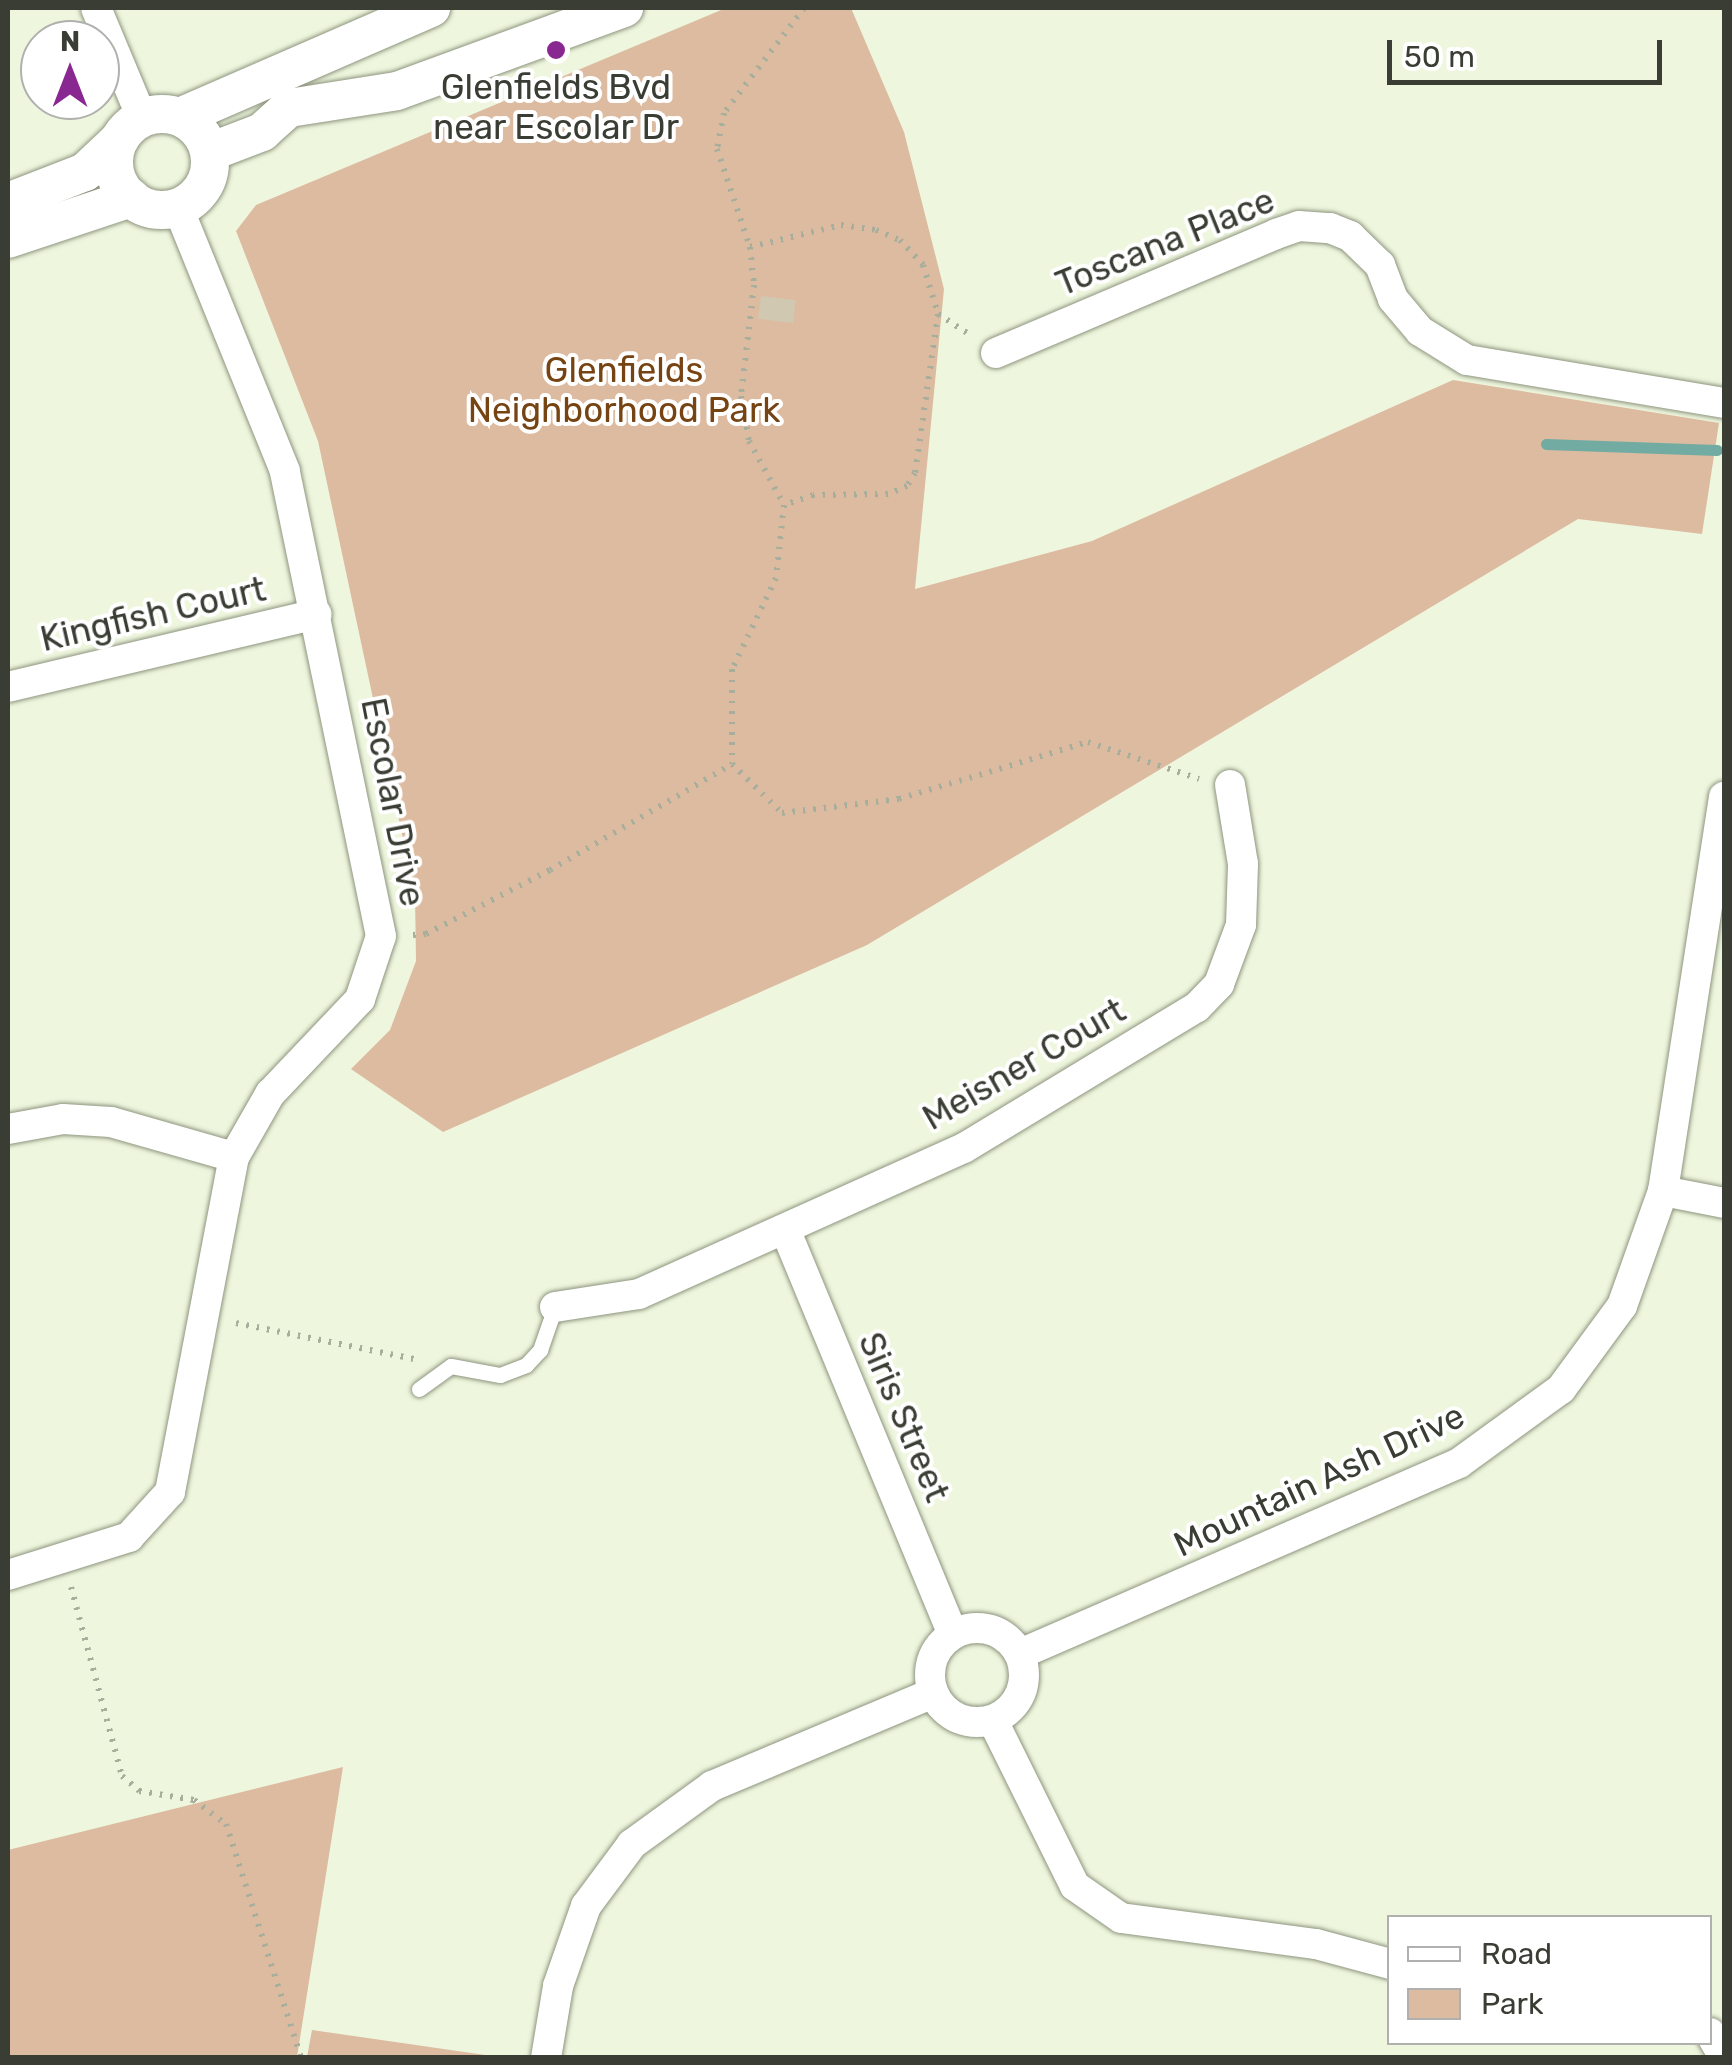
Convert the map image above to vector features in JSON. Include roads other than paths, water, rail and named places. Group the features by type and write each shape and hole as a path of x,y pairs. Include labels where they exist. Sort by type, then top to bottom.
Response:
{"street":[{"path":"96,8 131,128 115,172 130,198 161,210 178,207 201,190 210,152 195,126 180,117"},
{"path":"8,202 85,172 131,128 180,117 431,8"},
{"path":"210,152 262,132 289,108 397,91 624,8"},
{"path":"8,240 130,198"},
{"name":"Escolar Drive","path":"8,1575 129,1537 170,1492 234,1157 270,1094 360,998 382,936 316,614 275,441 178,207"},
{"name":"Toscana Place","path":"996,353 1276,234 1298,226 1330,228 1350,236 1380,265 1393,299 1420,331 1467,360 1724,403"},
{"name":"Kingfish Court","path":"8,687 316,614"},
{"name":"Meisner Court","path":"555,1307 639,1294 964,1148 1197,1007 1219,984 1240,925 1243,864 1230,785"},
{"name":"Mountain Ash Drive","path":"1020,1654 1459,1463 1513,1428 1562,1389 1622,1306 1663,1190 1724,797"},
{"path":"8,1129 63,1119 111,1122 234,1157"},
{"path":"1663,1190 1724,1203"},
{"name":"Siris Street","path":"785,1229 953,1634"},
{"path":"991,1630 1020,1654 1022,1694 993,1721 957,1718 933,1693 932,1660 953,1634 991,1630"},
{"path":"546,2058 558,1986 586,1906 632,1844 712,1786 933,1693"},
{"path":"993,1721 1075,1886 1121,1918 1316,1944 1387,1963"}],"lane":[{"path":"419,1389 451,1366 500,1375 526,1365 540,1350 555,1307"}],"waterway":[{"path":"1546,444 1717,450"}],"place":[{"name":"Glenfields Bvd near Escolar Dr","path":"556,50"}],"park label":[{"name":"Glenfields Neighborhood Park","path":"624,390"}]}
